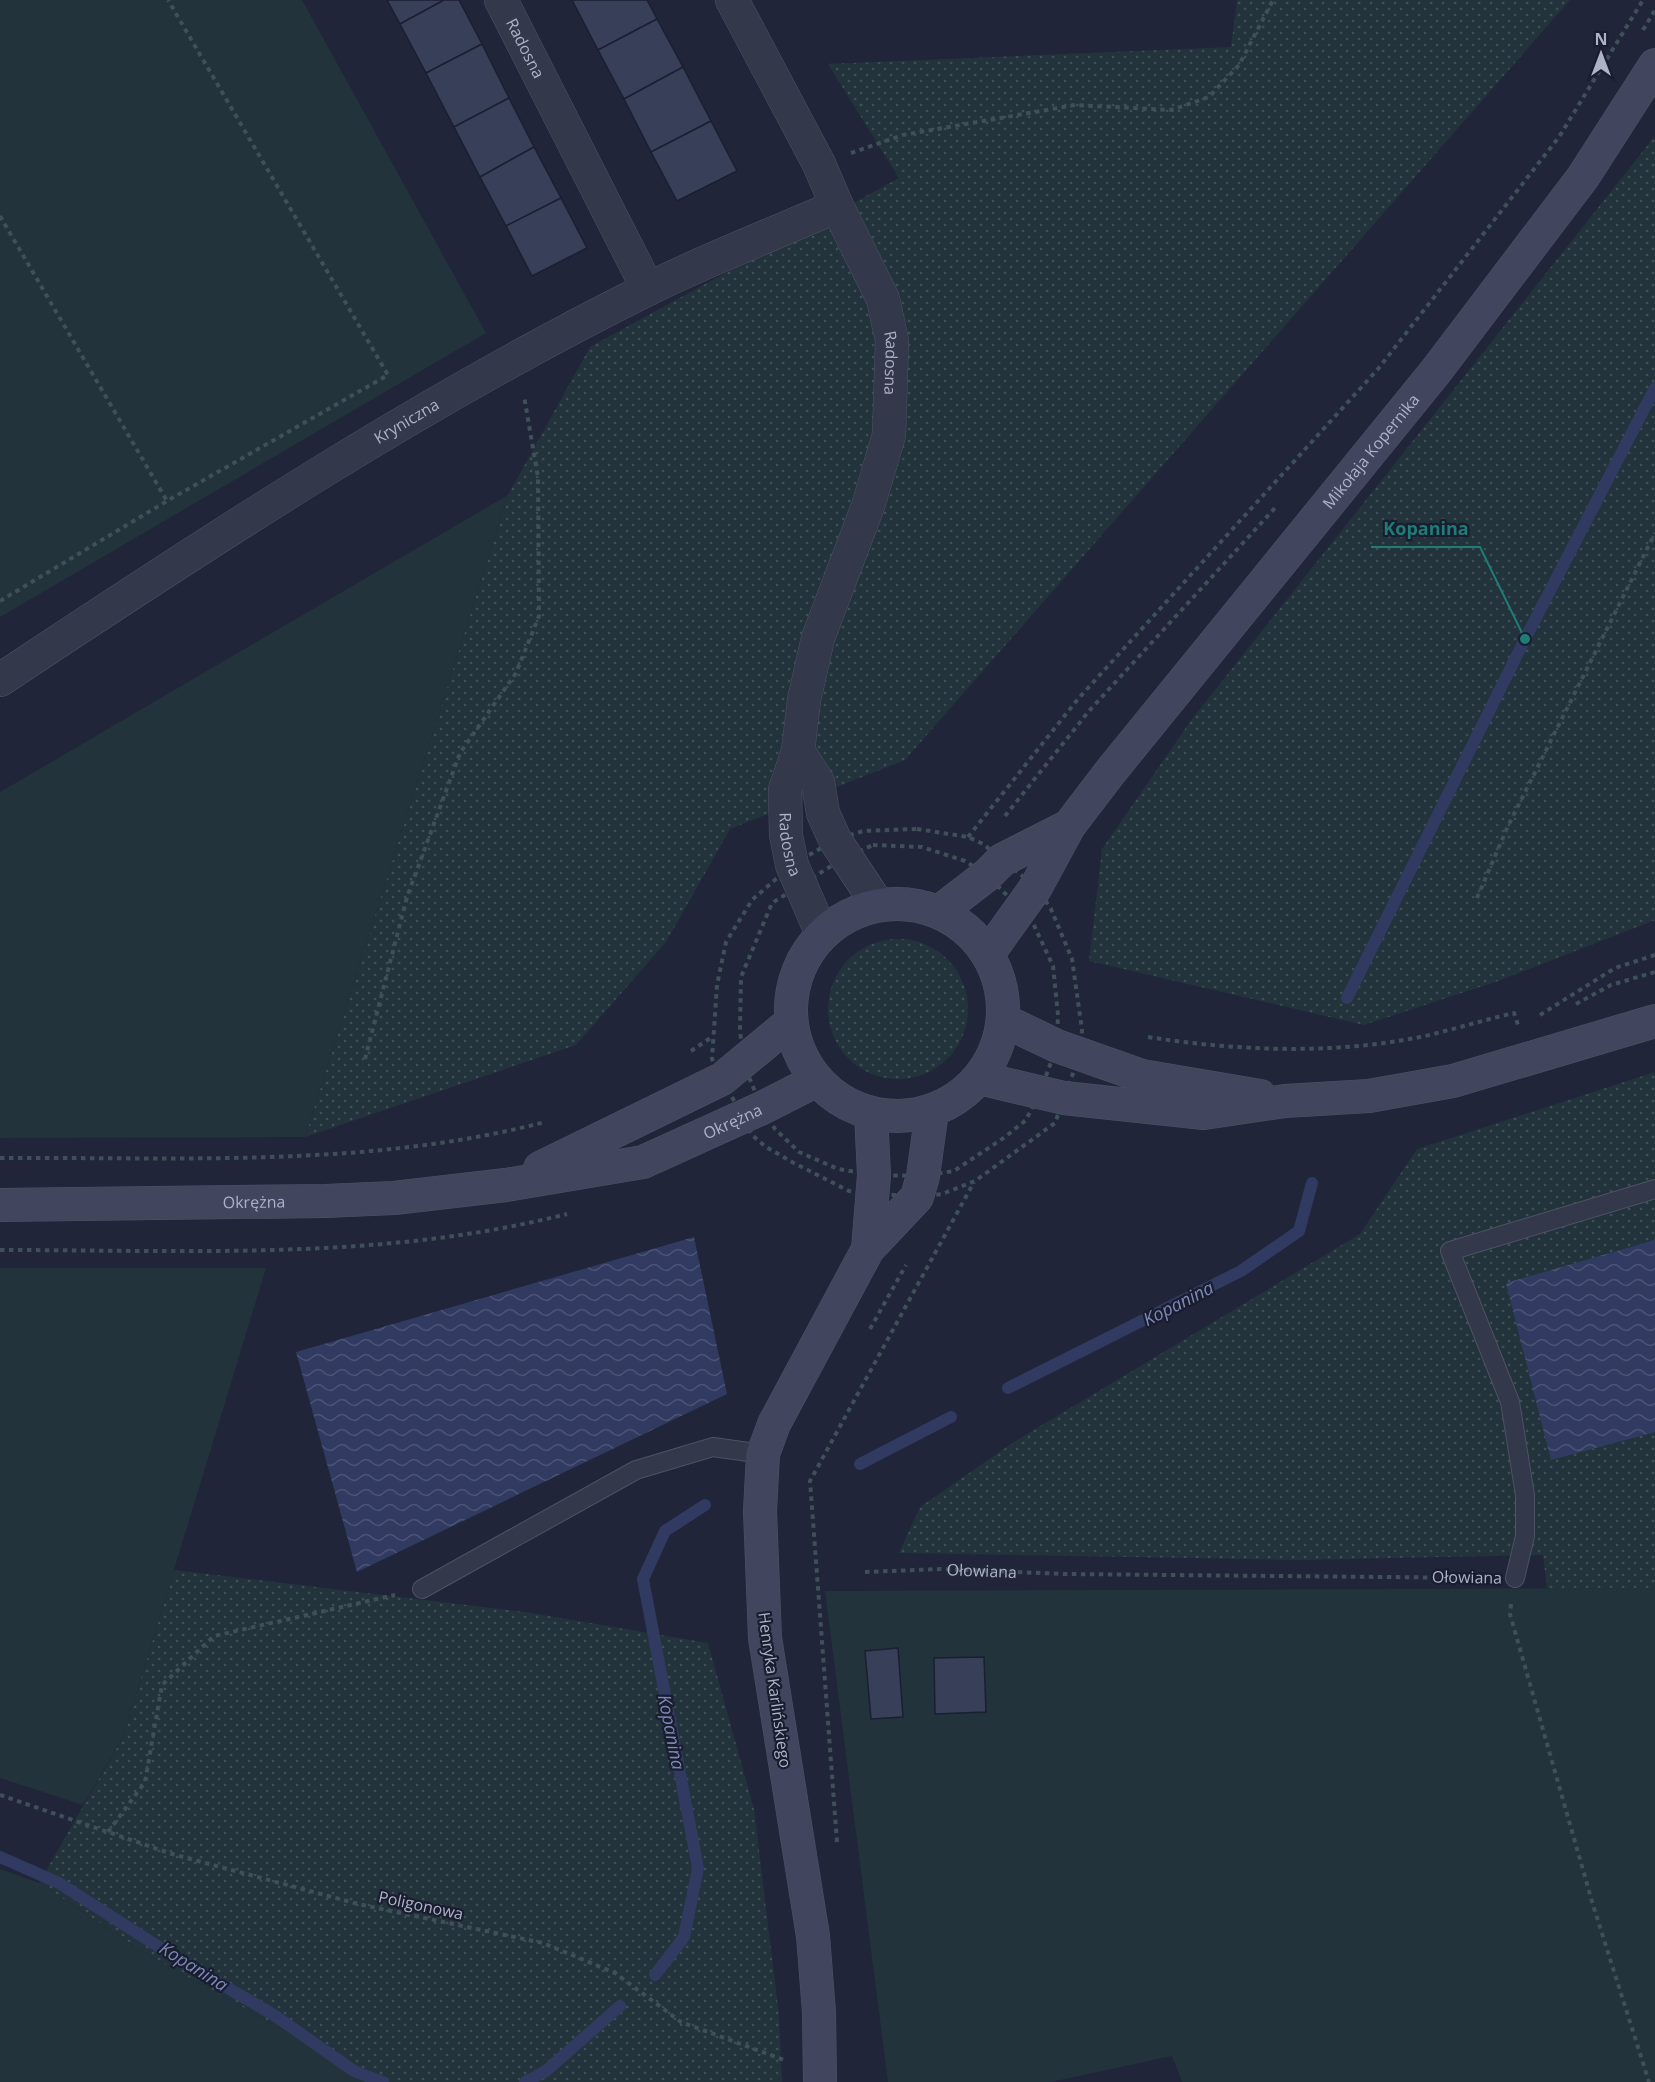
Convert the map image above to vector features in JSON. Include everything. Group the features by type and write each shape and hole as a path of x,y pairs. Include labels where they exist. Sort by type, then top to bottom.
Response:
{"street":[{"name":"Radosna","path":"501,0 648,289"},
{"name":"Radosna","path":"732,0 819,164 883,299 892,341 889,435 868,506 818,638 804,700 798,751 785,790 786,835 792,864 822,934"},
{"name":"Mikołaja Kopernika","path":"988,954 1036,887 1069,826 1111,771 1436,371 1583,177 1655,65"},
{"name":"Kryniczna","path":"0,680 220,533 517,358 648,289 837,206"},
{"path":"798,751 818,782 823,813 835,840 878,905"},
{"name":"Mikołaja Kopernika","path":"939,912 987,875 984,849 1069,826"},
{"path":"878,905 909,905 939,912 965,929 988,954 1001,986 1003,1020 995,1053 979,1078 958,1098 932,1111 903,1117 871,1113 841,1101 817,1080 800,1053 791,1022 792,990 803,960 822,934 848,915 878,905"},
{"path":"1003,1020 1082,1036 1142,1076 1285,1101"},
{"path":"979,1078 1065,1098 1203,1113 1285,1101 1369,1096 1453,1081 1655,1021"},
{"name":"Okrężna","path":"506,1185 791,1022"},
{"name":"Okrężna","path":"0,1205 325,1202 394,1198 506,1185 643,1162 817,1080"},
{"name":"Henryka Karlińskiego","path":"820,2078 819,2012 813,1936 765,1638 760,1511 763,1454 774,1424 868,1249 936,1195 923,1176 932,1111"},
{"name":"Henryka Karlińskiego","path":"868,1249 872,1194 871,1113"}],"lane":[{"name":"Ołowiana","path":"1515,1578 1525,1536 1525,1495 1510,1402 1450,1251 1655,1189"},
{"path":"422,1589 636,1470 713,1447 763,1454"}],"path":[{"path":"0,601 167,501 388,375 168,0"},
{"path":"819,164 903,135 1075,105 1172,110 1209,97 1239,65 1273,0"},
{"path":"968,837 1078,699 1378,369 1559,137 1643,0"},
{"path":"1642,31 1655,10"},
{"path":"0,216 167,501"},
{"path":"365,1059 407,897 460,753 516,673 539,616 538,477 517,358"},
{"path":"1004,818 1089,711 1281,501"},
{"path":"1477,898 1508,826 1655,533"},
{"path":"917,829 968,837 1036,887 1052,909 1072,959 1082,1036 1065,1098 1055,1124 975,1181 936,1195 872,1194 849,1191 766,1147 753,1136 714,1064 713,1037 717,985 726,942 752,900 792,864 835,840 863,831 917,829"},
{"path":"964,861 984,849"},
{"path":"1538,1017 1615,968 1655,955"},
{"path":"1574,1005 1611,985 1655,972"},
{"path":"1140,1036 1211,1047 1335,1047 1424,1036 1514,1013 1519,1029"},
{"path":"1079,1014 1088,1019"},
{"path":"1058,1015 1066,1020"},
{"path":"1508,1026 1528,1020"},
{"path":"733,1037 740,1029"},
{"path":"687,1054 713,1037"},
{"path":"0,1158 323,1156 411,1148 496,1135 551,1121"},
{"path":"950,1178 954,1171"},
{"path":"837,1844 810,1480 975,1181"},
{"path":"866,1335 907,1263"},
{"name":"Ołowiana","path":"866,1572 941,1569 1065,1574 1515,1578"},
{"path":"1515,1578 1510,1614 1593,1905 1649,2082"},
{"path":"108,1832 145,1782 162,1685 214,1636 422,1589"},
{"name":"Poligonowa","path":"0,1795 172,1854 358,1904 543,1942 615,1973 681,2022 820,2078"}],"shaded area":[{"path":"0,0 302,0 486,333 0,617"},
{"path":"1237,0 1570,0 905,760 730,829 666,942 576,1045 305,1137 508,495 590,347 899,178 828,64 1231,47"},
{"path":"1655,136 1655,920 1498,981 1364,1025 1089,961 1102,849 1192,719"},
{"path":"508,495 305,1137 0,1138 0,792"},
{"path":"898,939 925,945 937,951 947,960 956,970 962,982 968,1009 962,1036 956,1048 947,1058 937,1067 925,1073 898,1079 871,1073 859,1067 849,1058 840,1048 834,1036 828,1009 834,982 840,970 849,960 859,951 871,945"},
{"path":"1655,1072 1655,1588 1547,1589 1543,1555 1300,1560 899,1553 920,1507 1014,1442 1360,1234 1417,1149"},
{"path":"0,1268 266,1268 123,1737 83,1805 0,1778"},
{"path":"174,1570 525,1612 708,1643 754,1809 779,2016 782,2082 379,2082 153,1958 39,1883 123,1737"},
{"path":"1655,1588 1655,2082 1182,2082 1172,2056 1051,2082 888,2082 825,1591"},
{"path":"0,1869 39,1883 153,1958 379,2082 0,2082"}],"water":[{"path":"694,1237 727,1394 357,1572 296,1352"},
{"path":"1655,1240 1655,1432 1551,1460 1506,1283"}],"building":[{"path":"387,0 444,0 400,24"},
{"path":"444,0 459,0 482,44 426,73 400,24"},
{"path":"572,0 647,0 657,19 598,50"},
{"path":"657,19 683,67 624,99 598,50"},
{"path":"482,44 509,98 454,127 426,73"},
{"path":"683,67 711,121 651,152 624,99"},
{"path":"509,98 534,147 480,177 454,127"},
{"path":"711,121 737,171 677,201 651,152"},
{"path":"534,147 561,198 506,226 480,177"},
{"path":"561,198 587,248 532,276 506,226"},
{"path":"898,1648 903,1717 871,1719 865,1651"},
{"path":"984,1657 986,1712 935,1714 934,1658"}],"waterway":[{"name":"Kopanina","path":"1347,998 1525,639 1655,388"},
{"name":"Kopanina","path":"1008,1388 1241,1271 1299,1231 1312,1183"},
{"name":"Kopanina","path":"860,1464 951,1417"},
{"name":"Kopanina","path":"655,1975 684,1937 698,1868 643,1579 665,1531 705,1505"},
{"name":"Kopanina","path":"0,1857 59,1883 170,1954 274,2015 354,2071 383,2082"},
{"name":"Kopanina","path":"525,2082 546,2071 620,2006"}],"place":[{"name":"Kopanina","path":"1525,639"}]}
